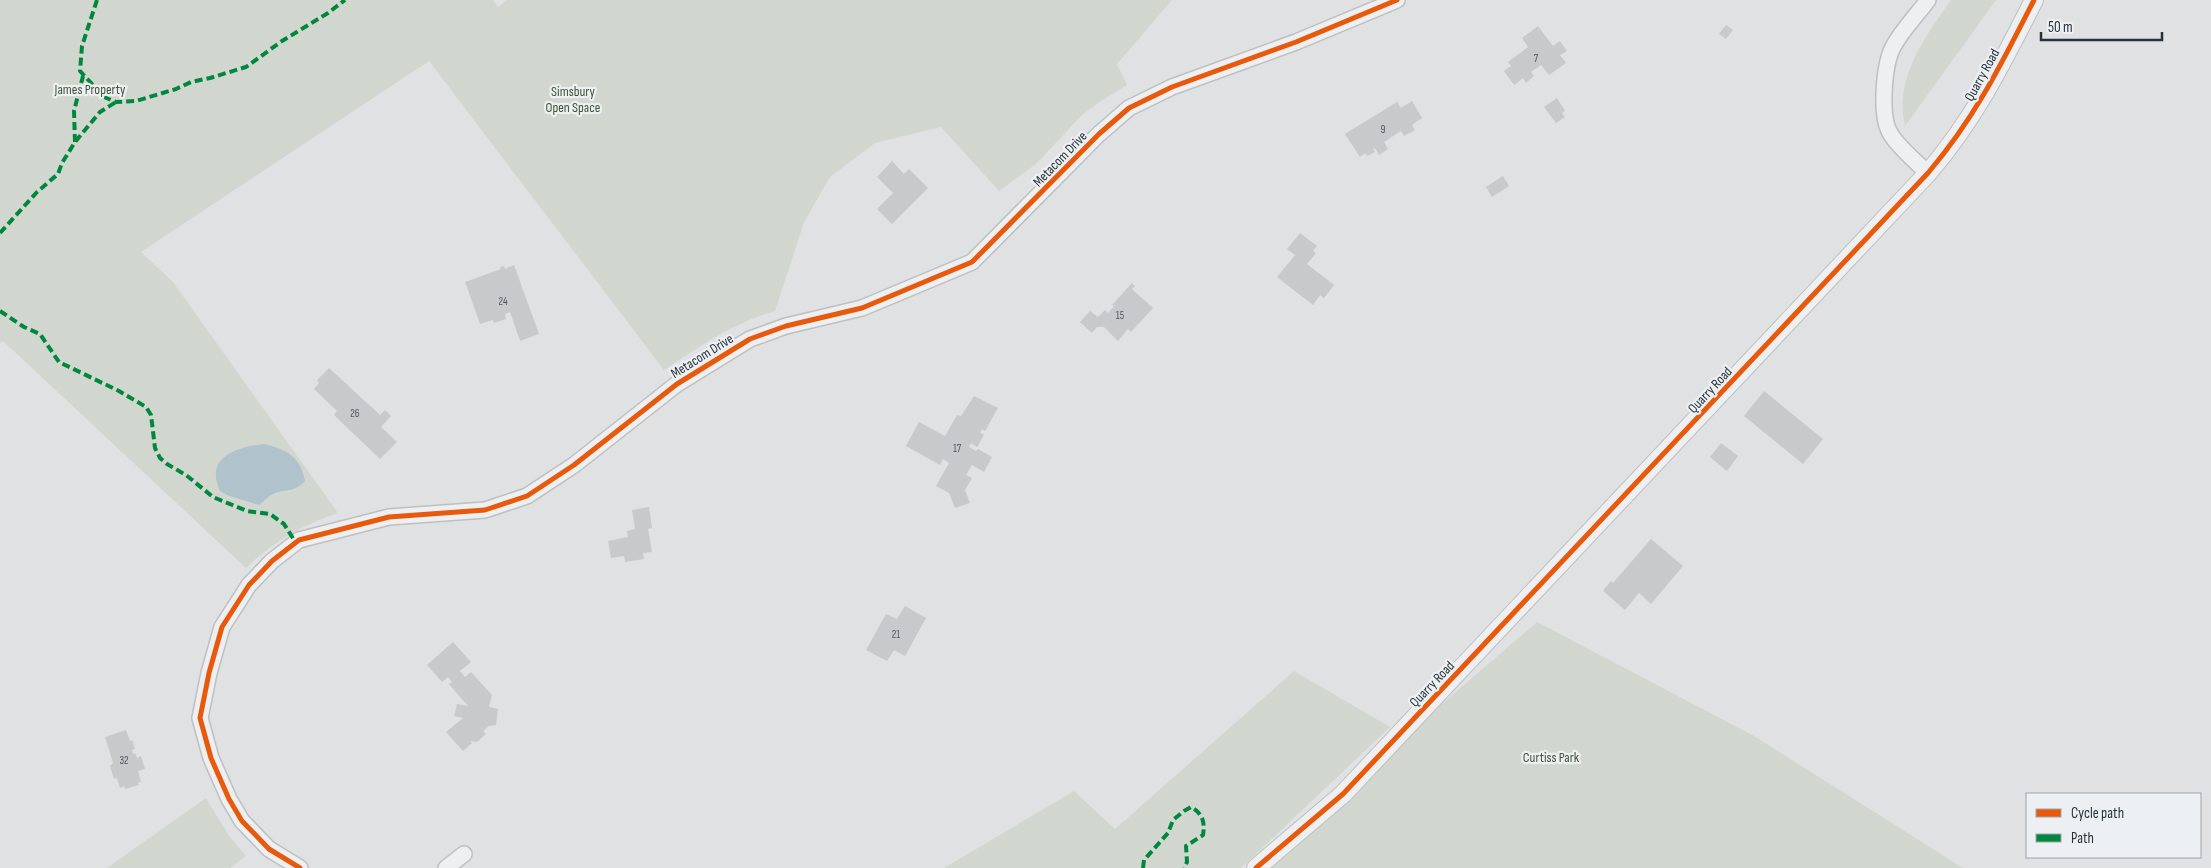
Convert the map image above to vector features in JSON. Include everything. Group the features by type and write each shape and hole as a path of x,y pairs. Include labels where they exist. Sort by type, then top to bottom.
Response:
{"street":[{"name":"Metacom Drive","path":"300,868 269,849 242,821 229,800 211,758 200,718 209,673 222,627 249,585 272,561 300,540 389,517 485,510 527,496 574,465 677,384 750,339 786,326 862,308 972,262 1099,134 1129,108 1172,87 1296,42 1397,0"},
{"path":"1928,0 1893,48 1887,67 1884,109 1889,131 1928,173"},
{"name":"Quarry Road","path":"1256,868 1343,794 1928,173 1968,122 1993,82 2034,0"},
{"path":"446,868 464,854"}],"green space":[{"path":"0,0 493,0 498,7 507,0 1172,0 1117,64 1127,85 1082,115 1036,164 999,191 941,127 875,143 830,177 804,222 775,311 731,329 664,370 429,61 141,252 173,282 338,513 312,523 277,542 246,568 3,341 0,343"},
{"path":"1951,0 1996,0 1905,126 1904,91 1908,75 1922,43"},
{"name":"Curtiss Park","path":"1537,622 1754,736 1963,868 1262,868 1421,722"},
{"path":"1294,671 1390,727 1241,868 944,868 1074,791 1115,829"},
{"path":"206,798 229,836 246,856 230,868 107,868"}],"shaded area":[{"path":"264,444 291,455 300,466 305,481 295,489 273,494 259,505 229,496 220,491 216,479 216,470 220,462 234,451"}],"building":[{"path":"1726,25 1733,30 1726,39 1719,34"},
{"path":"1538,26 1553,46 1560,41 1567,51 1560,55 1566,63 1549,75 1541,65 1531,72 1534,76 1526,83 1523,78 1514,85 1504,71 1511,66 1508,62 1528,47 1522,38"},
{"path":"1557,98 1565,111 1562,113 1565,117 1556,123 1544,107"},
{"path":"1412,101 1422,118 1412,125 1415,130 1404,136 1401,131 1384,142 1388,149 1379,155 1375,148 1373,149 1375,152 1367,156 1365,153 1360,157 1345,134 1397,102 1401,108"},
{"path":"892,161 904,174 909,169 928,188 892,224 877,209 893,193 877,177"},
{"path":"1503,176 1509,186 1492,197 1486,187"},
{"path":"1300,233 1317,246 1313,251 1316,253 1307,264 1334,285 1324,298 1320,295 1313,305 1277,277 1295,255 1287,249"},
{"path":"514,265 539,334 520,341 510,312 505,314 506,319 494,323 493,320 480,324 465,282 501,269 500,267 504,266 505,269"},
{"path":"1132,283 1135,286 1132,289 1153,308 1131,332 1128,329 1118,341 1104,327 1097,327 1092,333 1080,322 1090,311 1098,317 1105,310 1108,313 1114,306 1112,305"},
{"path":"329,368 380,415 385,410 391,416 381,427 397,442 380,459 334,415 337,411 314,389 319,383 317,380"},
{"path":"1764,391 1823,439 1803,464 1744,416"},
{"path":"974,396 998,408 985,431 982,429 980,432 984,435 977,447 971,443 969,447 976,451 978,449 992,457 984,472 972,465 966,475 972,478 965,490 970,503 955,508 949,493 936,486 949,463 943,459 940,465 906,446 919,422 945,436 957,415 961,416"},
{"path":"1721,443 1738,456 1727,471 1710,457"},
{"path":"649,507 652,528 648,529 652,552 643,553 644,559 625,562 624,556 611,558 608,541 628,537 627,531 635,529 632,510"},
{"path":"1651,539 1683,566 1651,604 1639,593 1625,610 1603,591 1611,581 1613,583"},
{"path":"905,606 926,618 905,656 894,650 887,661 866,650 886,614 897,619"},
{"path":"453,642 471,662 460,671 465,677 471,672 492,695 489,707 498,709 496,725 489,726 483,731 486,734 477,742 470,741 472,743 463,751 446,732 463,718 454,716 457,704 468,706 449,684 452,682 448,677 442,682 427,665"},
{"path":"126,730 135,749 132,750 133,754 135,753 137,758 141,756 145,769 138,771 141,782 138,783 139,785 125,789 124,786 120,788 117,778 114,779 110,766 113,763 105,737"}],"marked path":[{"path":"97,0 82,46 80,71 104,97 116,102 136,101 176,89 191,82 246,67 345,0"},
{"path":"75,142 74,111 83,76"},
{"path":"0,233 37,192 58,174 62,163 75,142 100,112 116,102"},
{"path":"0,311 24,327 40,334 59,362 119,391 146,407 151,415 155,448 160,458 167,464 186,475 213,497 247,511 270,514 284,524 296,543"},
{"path":"1143,868 1144,860 1168,833 1173,820 1191,807 1201,816 1204,830 1203,835 1186,846 1187,862 1184,868"}],"cycle path":[{"path":"300,868 269,849 242,821 229,799 211,758 200,718 209,673 222,627 249,585 272,561 299,540 389,517 485,510 527,496 574,465 677,384 750,339 786,326 862,308 972,262 1099,134 1129,108 1172,87 1296,42 1397,0"},
{"path":"1256,868 1343,794 1928,173 1960,132 1987,90 2034,0"}],"park label":[{"name":"James Property","path":"90,89"},
{"name":"Simsbury Open Space","path":"573,99"}]}
